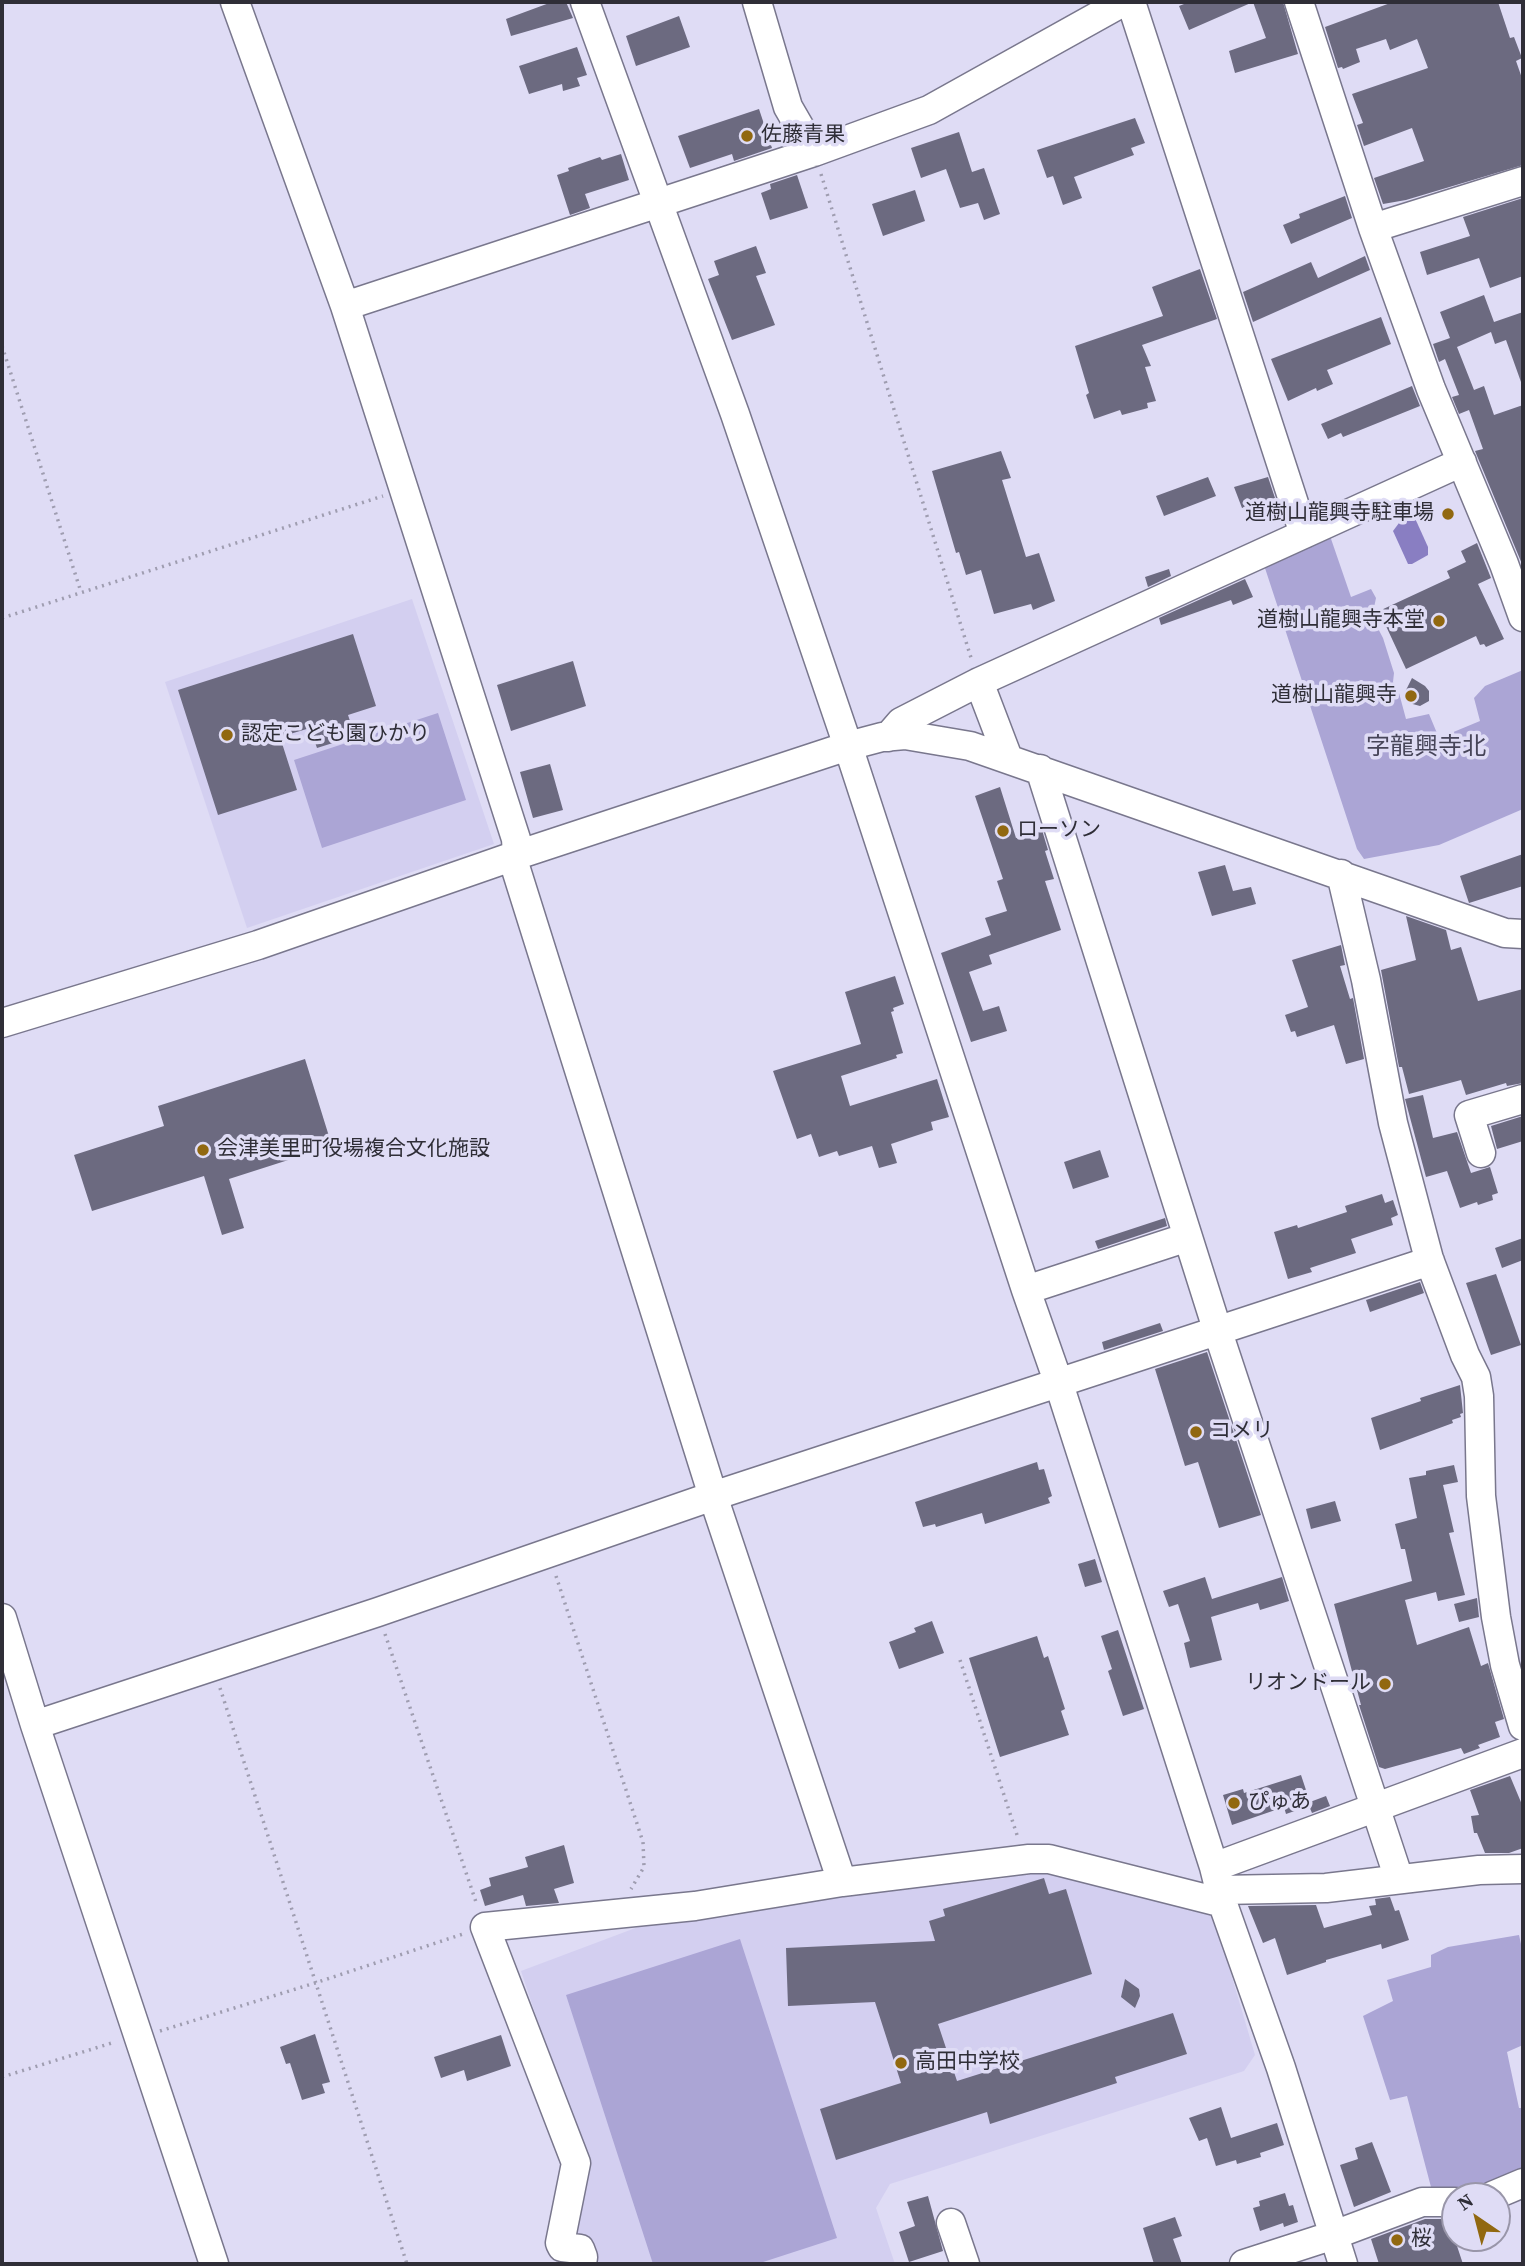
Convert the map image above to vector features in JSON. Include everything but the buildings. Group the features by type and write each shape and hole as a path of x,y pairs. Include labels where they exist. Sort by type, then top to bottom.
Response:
{"street":[{"path":"235,2 345,306 516,839 515,866 713,1496 842,1882"},
{"path":"585,2 659,203 849,746 1059,1384 1219,1887 1281,2068 1343,2264"},
{"path":"757,2 788,107 814,152"},
{"path":"345,306 814,152 929,110 1123,2"},
{"path":"1131,2 1304,534"},
{"path":"1299,2 1373,228 1431,389 1523,617"},
{"path":"1373,228 1523,181"},
{"path":"888,737 901,722 979,682 1462,462"},
{"path":"979,682 1008,758"},
{"path":"2,1023 258,945 517,855 849,746 905,735 970,746 1008,758 1505,933 1523,934"},
{"path":"1040,769 1218,1332 1399,1879"},
{"path":"1341,874 1366,980 1393,1123 1430,1261 1465,1355 1476,1377 1479,1396 1481,1496 1496,1617 1505,1665 1523,1726"},
{"path":"1482,1153 1469,1115 1523,1099"},
{"path":"1026,1290 1188,1237"},
{"path":"35,1725 378,1612 713,1496 1430,1261"},
{"path":"2,1618 214,2264"},
{"path":"1219,1887 1375,1807 1523,1753"},
{"path":"582,2264 580,2249 562,2247 559,2243 576,2164 485,1927 695,1906 842,1882 1025,1859 1049,1859 1219,1887 1326,1888 1479,1870 1523,1869"},
{"path":"1244,2264 1334,2235 1422,2202 1441,2202"},
{"path":"951,2223 965,2264"}],"path":[{"path":"814,152 979,682"},
{"path":"2,346 81,592"},
{"path":"2,618 404,490"},
{"path":"548,1553 643,1842 644,1867 629,1893 632,1912"},
{"path":"2,2077 315,1983 485,1927 378,1612"},
{"path":"960,1661 1025,1859"},
{"path":"213,1666 407,2264"}],"shaded area":[{"path":"1414,516 1428,547 1428,555 1408,564 1393,531 1399,523"},
{"path":"1329,533 1351,597 1371,589 1376,598 1372,617 1383,638 1394,673 1393,682 1406,719 1429,714 1439,738 1480,721 1474,698 1485,686 1523,670 1523,809 1439,845 1364,859 1357,849 1264,565"},
{"path":"412,599 494,844 247,928 165,682"},
{"path":"438,713 466,800 322,848 294,760"},
{"name":"高田中学校","path":"1051,1862 1210,1903 1255,2055 1244,2071 890,2184 876,2208 895,2264 568,2264 585,2163 521,1971 694,1906 1002,1879"},
{"path":"1519,1935 1523,1953 1523,2045 1507,2052 1519,2108 1523,2108 1523,2172 1502,2182 1441,2182 1441,2188 1431,2187 1407,2096 1390,2100 1363,2016 1393,2001 1387,1980 1431,1967 1431,1955 1448,1947"},
{"path":"740,1939 837,2238 757,2264 653,2264 566,1995"}],"place":[{"name":"佐藤青果","path":"747,136"},
{"name":"道樹山龍興寺駐車場","path":"1448,514"},
{"name":"道樹山龍興寺本堂","path":"1439,621"},
{"name":"道樹山龍興寺","path":"1411,696"},
{"name":"認定こども園ひかり","path":"227,735"},
{"name":"ローソン","path":"1003,831"},
{"name":"会津美里町役場複合文化施設","path":"203,1150"},
{"name":"コメリ","path":"1196,1432"},
{"name":"リオンドール","path":"1385,1684"},
{"name":"ぴゅあ","path":"1234,1803"},
{"name":"高田中学校","path":"901,2063"},
{"name":"桜","path":"1397,2240"}],"district":[{"name":"字龍興寺北","path":"1426,748"}]}
